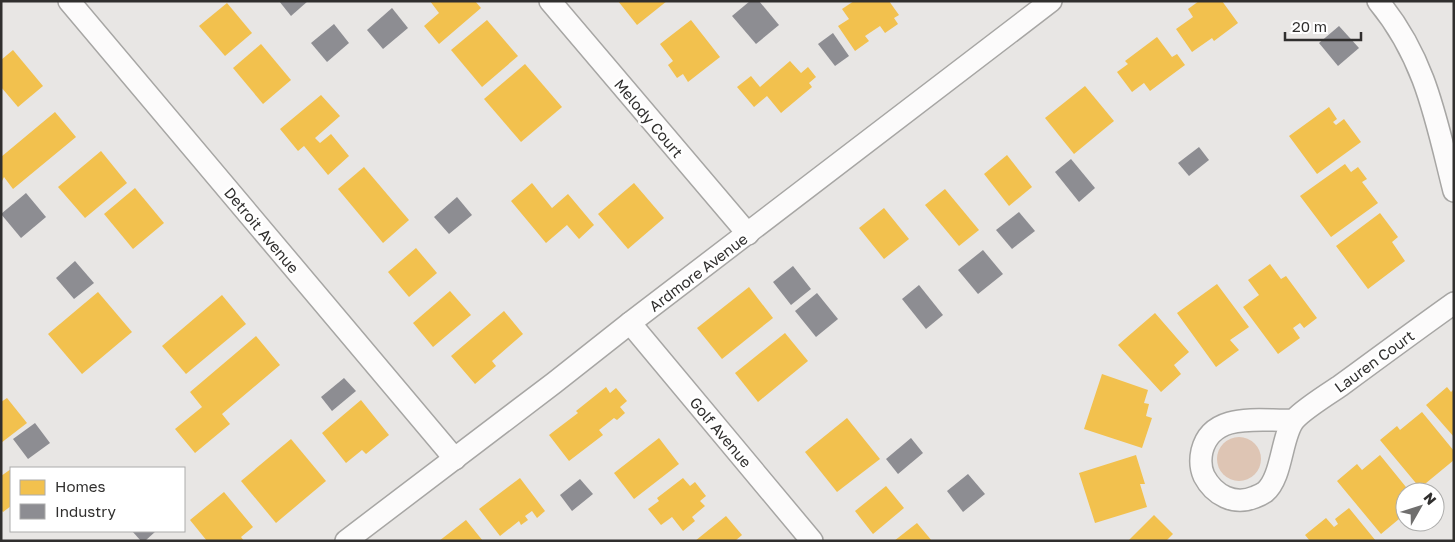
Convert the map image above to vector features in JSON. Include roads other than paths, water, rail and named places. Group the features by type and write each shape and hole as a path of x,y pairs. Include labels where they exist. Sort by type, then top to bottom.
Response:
{"street":[{"name":"Detroit Avenue","path":"69,1 455,459"},
{"name":"Melody Court","path":"550,1 748,234"},
{"name":"Ardmore Avenue","path":"359,537 455,459 630,323 1050,1"},
{"path":"1378,1 1391,17 1414,56 1432,103 1454,191"},
{"name":"Lauren Court","path":"1294,420 1454,303"},
{"name":"Golf Avenue","path":"630,323 812,541"},
{"path":"1247,419 1294,420 1273,480 1265,492 1241,501 1219,494 1209,485 1200,468 1201,456 1203,446 1210,435 1220,427 1230,421 1247,419"}]}
